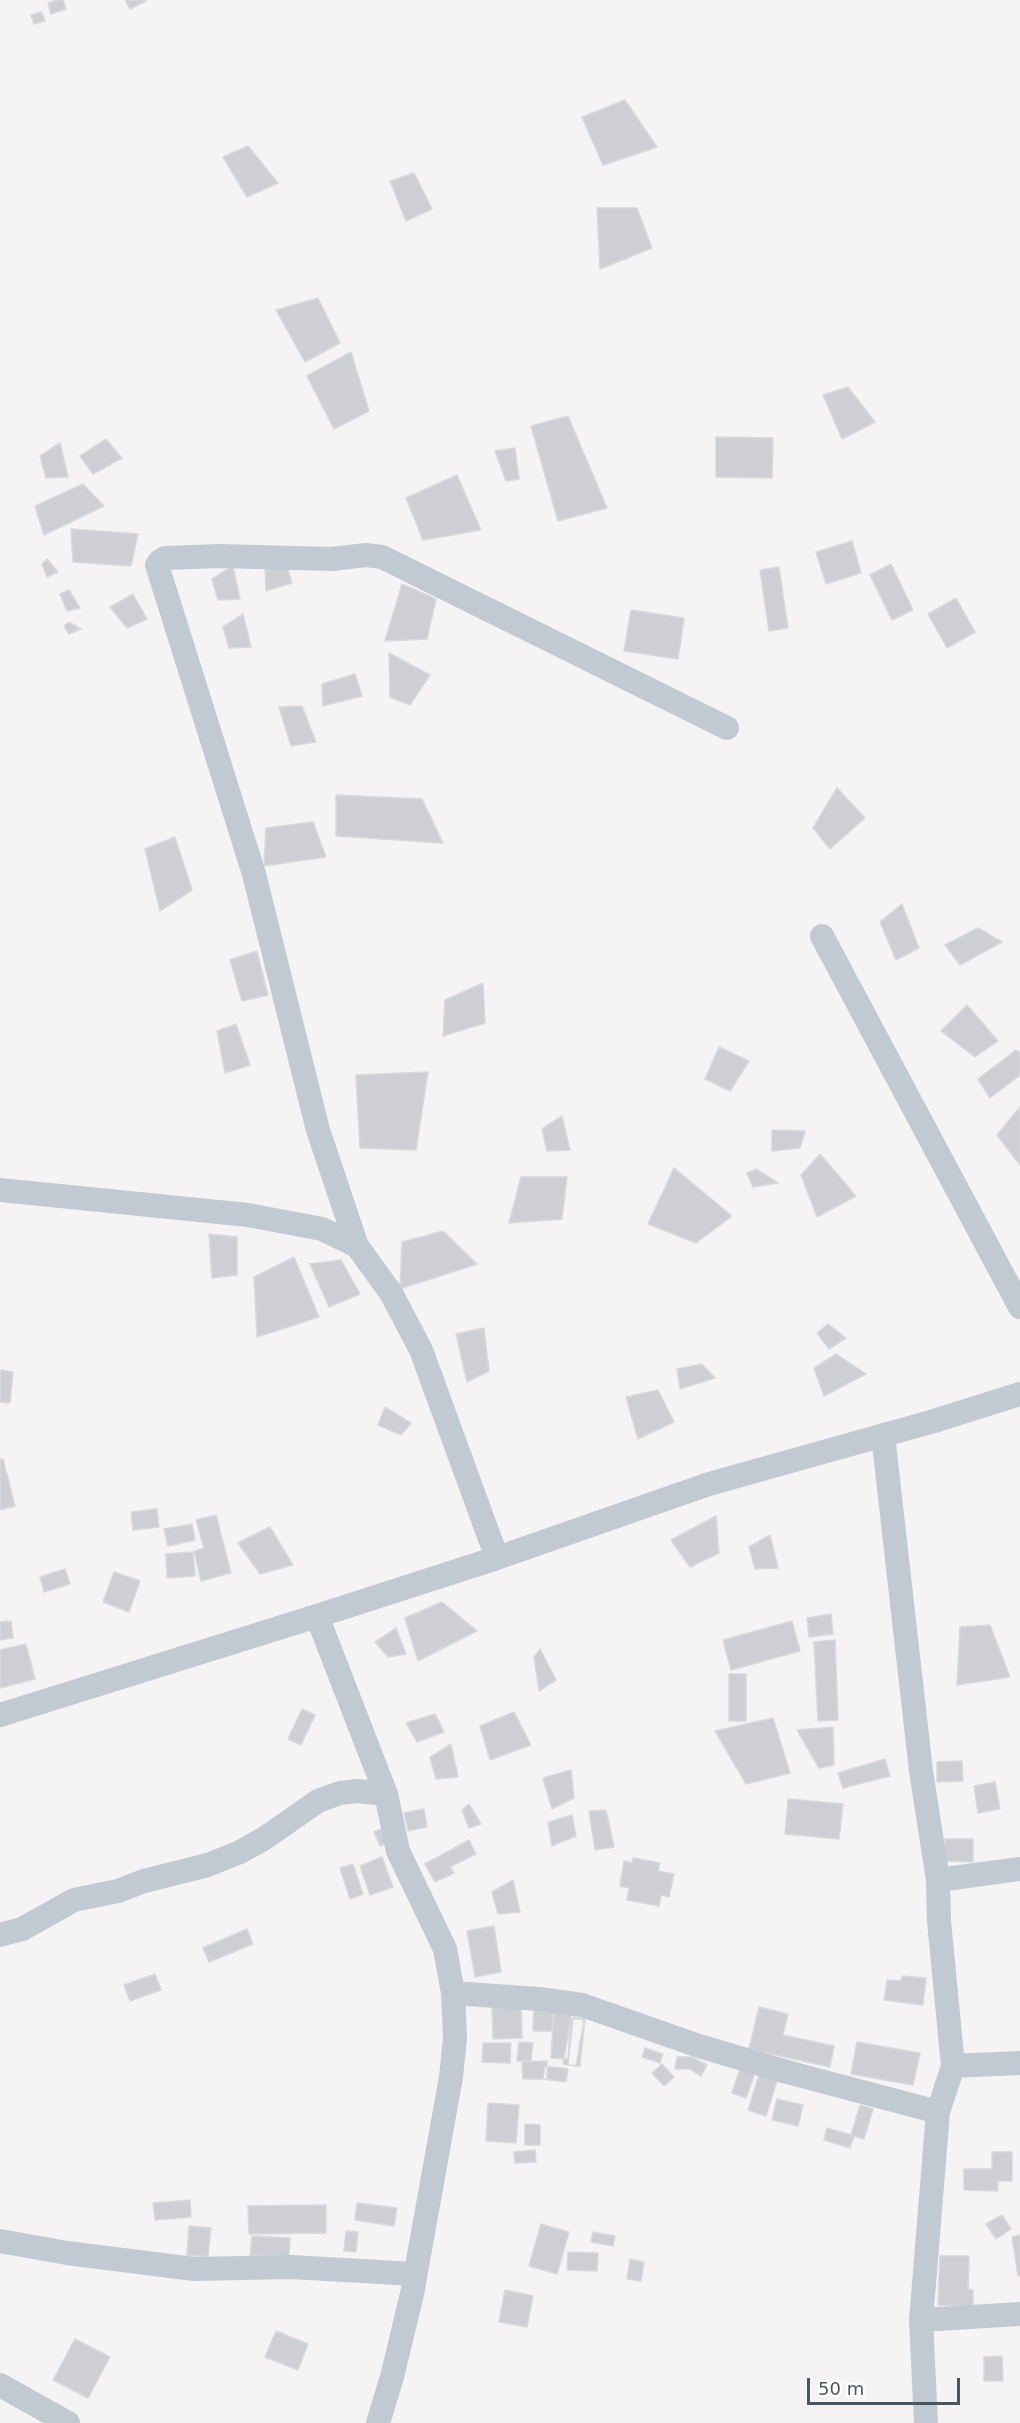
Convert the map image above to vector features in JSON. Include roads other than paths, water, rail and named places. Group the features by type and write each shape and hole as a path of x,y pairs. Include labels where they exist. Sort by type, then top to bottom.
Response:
{"street":[{"path":"497,1557 421,1350 391,1293 357,1246 318,1130 255,874 157,565 165,558 219,556 332,559 366,555 382,557 727,728"},
{"path":"822,936 1020,1307"},
{"path":"0,1190 248,1215 322,1229 357,1246"},
{"path":"0,1715 317,1616 709,1484 1020,1394"},
{"path":"883,1435 921,1771 938,1880 939,1921 952,2066 938,2112 921,2320 926,2423"},
{"path":"317,1616 386,1794 398,1851 445,1949 453,1993 455,2038 451,2077 415,2274 392,2378 378,2423"},
{"path":"0,1935 22,1929 74,1900 118,1891 144,1881 208,1865 240,1852 265,1839 318,1801 340,1793 357,1791 386,1794"},
{"path":"938,1880 1020,1869"},
{"path":"453,1993 528,1998 582,2005 754,2062 938,2112"},
{"path":"952,2066 1020,2063"},
{"path":"0,2241 67,2253 194,2269 291,2267 415,2274"},
{"path":"921,2320 1020,2314"},
{"path":"0,2385 68,2423"}]}
